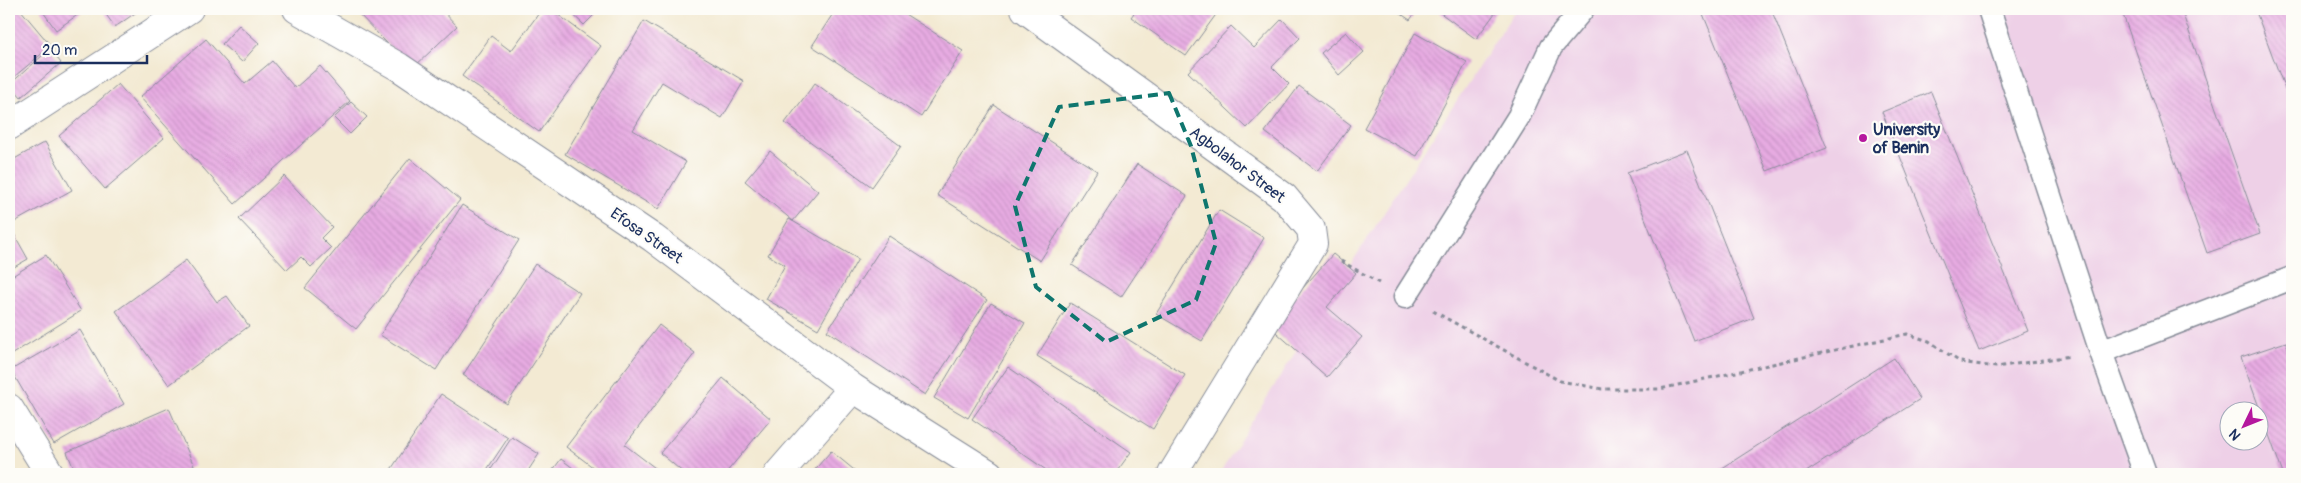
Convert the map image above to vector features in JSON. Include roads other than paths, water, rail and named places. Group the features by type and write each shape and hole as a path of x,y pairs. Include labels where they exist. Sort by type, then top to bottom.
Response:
{"street":[{"path":"9,126 189,9"},
{"name":"Efosa Street","path":"297,9 399,67 653,238 854,388 989,474"},
{"name":"Agbolahor Street","path":"1025,9 1284,197 1311,229 1313,244 1172,474"},
{"path":"778,474 854,388"},
{"path":"9,408 50,474"}],"lane":[{"path":"1405,297 1519,116 1552,47 1584,9"},
{"path":"1990,9 2101,352 2146,474"},
{"path":"2101,352 2292,278"}],"place":[{"name":"University of Benin","path":"1863,138"}]}
